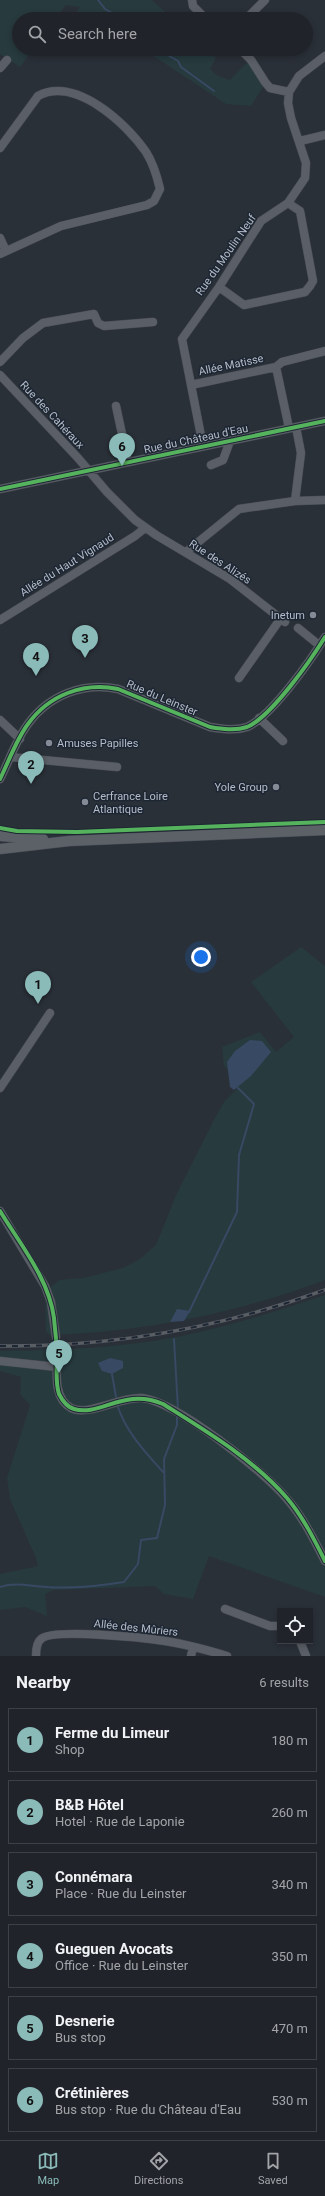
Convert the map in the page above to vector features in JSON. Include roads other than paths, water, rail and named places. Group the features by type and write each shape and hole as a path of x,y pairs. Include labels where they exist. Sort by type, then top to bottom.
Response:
{"main road":[{"path":"0,849 69,841 325,830"},
{"path":"0,836 69,841"}],"street":[{"path":"192,0 193,6 199,12"},
{"path":"253,12 265,0"},
{"path":"247,56 270,88 289,92 299,76 325,56"},
{"path":"0,68 7,60"},
{"path":"0,148 38,96 46,92 57,90 73,94 99,105 118,120 132,135 147,153 157,174 160,189 154,201 147,205 62,226 3,253 0,238"},
{"name":"Rue du Moulin Neuf","path":"203,446 182,339 219,287 261,222 288,203 305,178 306,163 300,141 291,118 288,103 289,92"},
{"path":"300,141 325,135"},
{"path":"219,287 244,304 305,292 310,286 313,281 300,211 288,203"},
{"path":"0,362 23,338 43,324 94,314 98,323 104,326 153,322"},
{"name":"Allée Matisse","path":"191,385 276,367 282,362 325,351"},
{"name":"Allée Matisse","path":"276,367 301,453 295,501"},
{"name":"Rue des Cahéraux","path":"0,376 125,510 145,528"},
{"path":"116,406 128,462"},
{"name":"Rue du Château d'Eau","path":"0,489 325,420"},
{"path":"211,465 223,460 230,441"},
{"path":"186,552 233,513 239,510 295,501 325,500"},
{"name":"Rue des Alizés","path":"145,528 230,579 283,620 239,678"},
{"name":"Allée du Haut Vignaud","path":"0,620 135,536 145,528"},
{"path":"298,628 323,641"},
{"name":"Rue du Leinster","path":"0,779 28,724 49,703 70,692 92,686 118,689 210,727 239,728 252,724 291,685 323,641"},
{"path":"259,718 283,741"},
{"path":"0,720 20,739"},
{"path":"11,757 117,767"},
{"path":"0,1088 50,1013"},
{"path":"0,1211 45,1286 51,1302 56,1337"},
{"path":"57,1349 59,1394 65,1403 71,1408 80,1410 133,1398 154,1400 182,1416 230,1448 260,1471 288,1499 305,1524 325,1561"},
{"path":"0,1361 57,1367"},
{"path":"225,1609 270,1626 277,1626"},
{"name":"Allée des Mûriers","path":"36,1656 38,1643 41,1638 50,1635 70,1633 165,1641 227,1656"},
{"path":"301,1644 306,1656"},
{"path":"191,1656 193,1647"}],"water":[{"path":"250,1040 262,1041 271,1052 251,1076 234,1090 230,1087 227,1062 235,1051"},
{"path":"177,1309 190,1311 184,1321 170,1322"},
{"path":"110,1358 123,1361 123,1368 112,1374 102,1371 98,1363"}],"waterway":[{"path":"98,0 105,9 110,12"},
{"path":"169,56 178,61 181,67 214,91"},
{"path":"189,1312 237,1212 239,1155 254,1104 238,1088"},
{"path":"174,1339 178,1409"},
{"path":"112,1374 116,1397"},
{"path":"117,1404 130,1432 163,1472"},
{"path":"0,1587 17,1585 56,1588 95,1586 124,1582 138,1564 141,1540 157,1538 165,1505 164,1459 177,1425 177,1416"}],"railway":[{"path":"0,1346 83,1343 165,1333 246,1315 325,1290"}],"place":[{"name":"Crétinières","path":"122,466"},
{"name":"Inetum","path":"313,615"},
{"name":"Connémara","path":"85,658"},
{"name":"Gueguen Avocats","path":"36,676"},
{"name":"Amuses Papilles","path":"49,743"},
{"name":"B&B Hôtel","path":"31,784"},
{"name":"Yole Group","path":"276,787"},
{"name":"Cerfrance Loire Atlantique","path":"85,802"},
{"name":"Ferme du Limeur","path":"38,1004"},
{"name":"Desnerie","path":"59,1373"}]}
